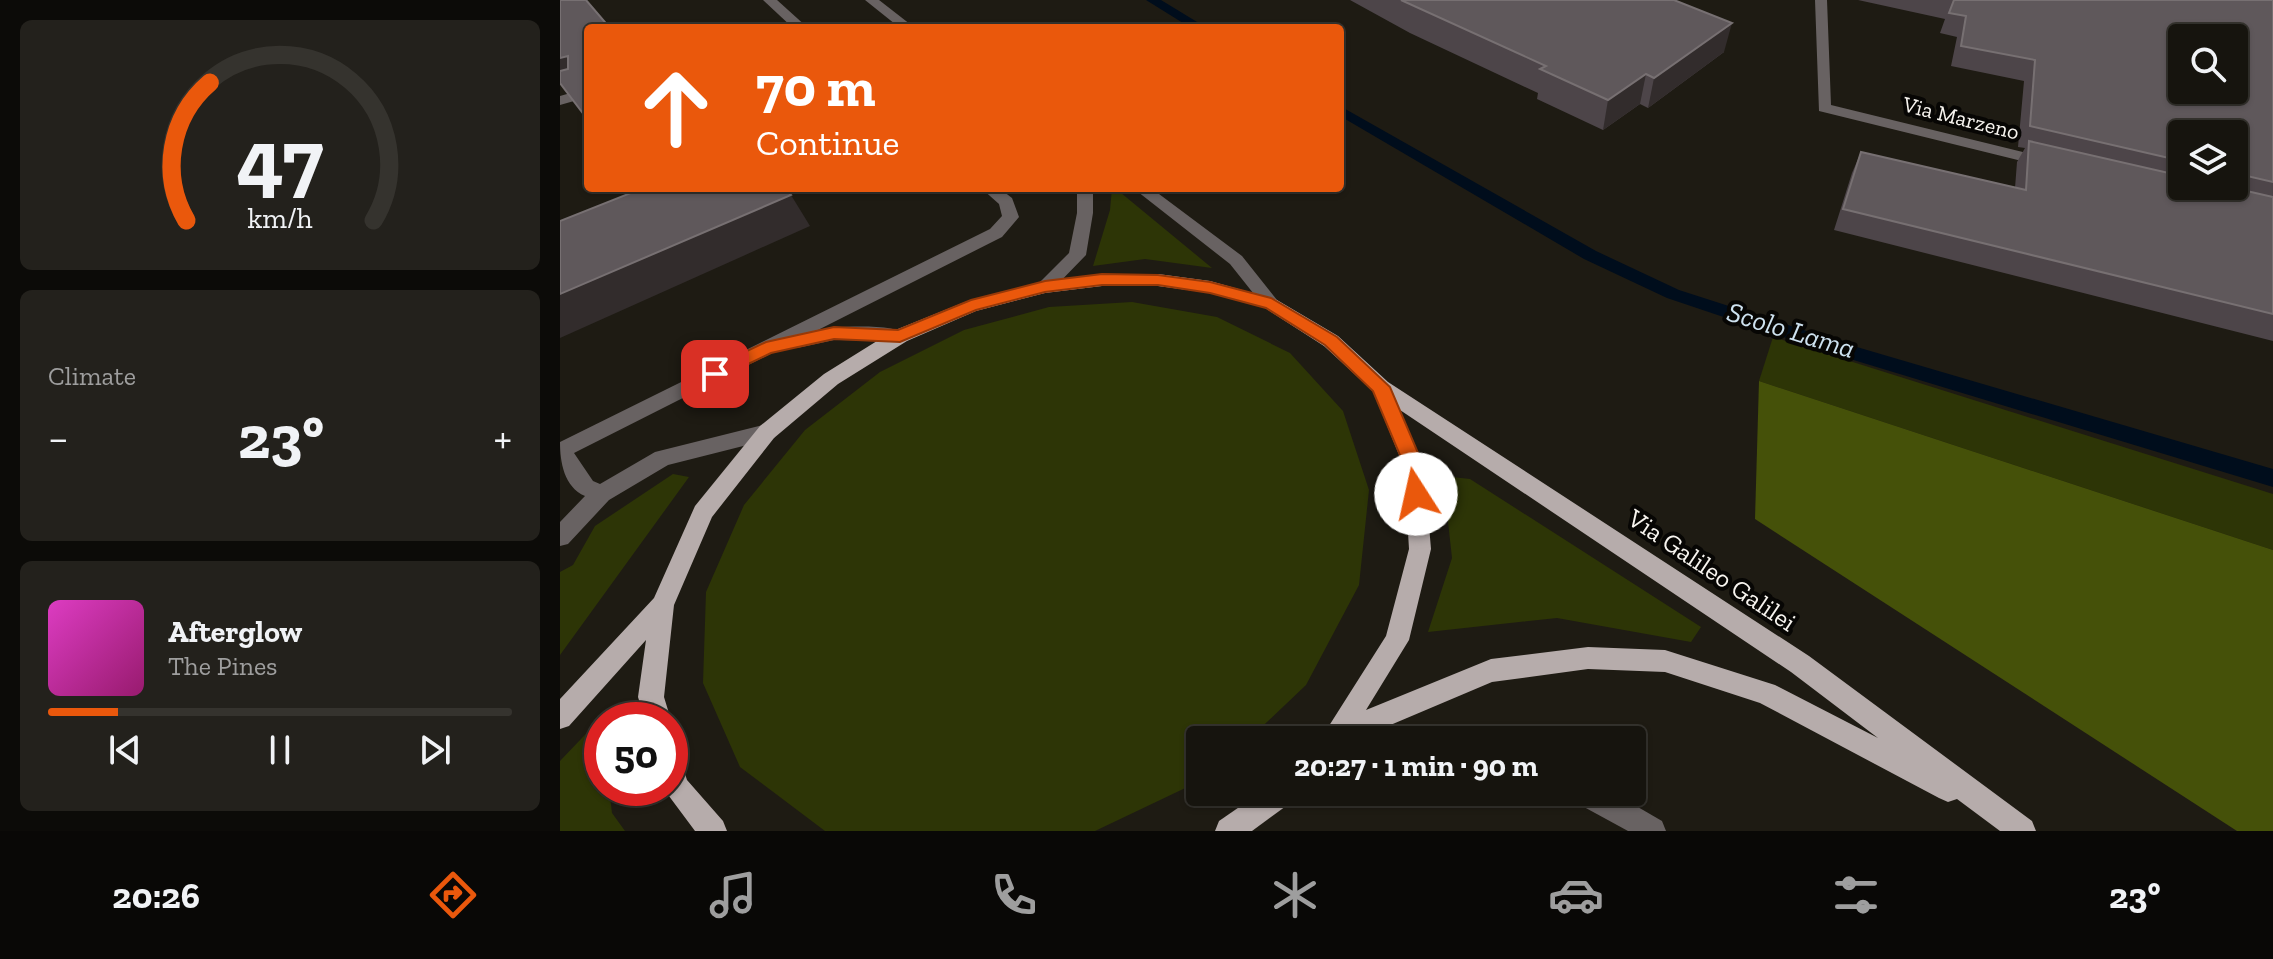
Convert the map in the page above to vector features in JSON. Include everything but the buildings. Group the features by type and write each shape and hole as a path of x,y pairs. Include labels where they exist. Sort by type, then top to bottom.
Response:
{"main road":[{"name":"Via Galileo Galilei","path":"662,605 703,512 767,432 831,379 900,336 971,306 1045,287 1102,280 1158,280 1210,287 1271,304 1331,341 1381,387 1800,664 2012,824"},
{"path":"1343,726 1397,640 1420,549 1414,467 1381,387"},
{"path":"560,717 662,605"},
{"path":"653,702 662,605"},
{"name":"Via Galileo Galilei","path":"1362,726 1491,671 1588,658 1665,661 1766,693 2012,824"},
{"path":"688,801 713,831"},
{"path":"1229,831 1266,806"}],"street":[{"path":"769,0 797,24"},
{"path":"871,0 903,24"},
{"name":"Via Marzeno","path":"1821,0 1824,108 2056,164"},
{"path":"560,101 584,93"},
{"path":"601,494 585,487 561,451 996,233 1011,217 1006,202 994,192"},
{"path":"1045,287 1077,255 1085,213 1085,192"},
{"path":"1146,192 1236,260 1271,304"},
{"path":"766,348 834,333 900,336"},
{"path":"560,537 601,494 662,458 767,432"},
{"path":"1612,806 1652,831"}],"green space":[{"path":"1112,192 1120,192 1212,268 1145,259 1093,266 1110,210"},
{"path":"1132,302 1217,317 1290,353 1343,411 1369,490 1359,585 1306,685 1263,726 1186,726 1186,788 1095,831 825,831 740,767 703,683 706,592 744,505 805,430 880,372 964,330 1049,307"},
{"path":"1773,337 2273,494 2273,550 1759,381"},
{"path":"1759,381 2273,550 2273,831 2237,831 1755,519"},
{"path":"673,474 689,477 560,655 560,572 573,565 595,526"},
{"path":"1443,476 1470,479 1701,627 1691,642 1557,618 1428,632 1452,558"},
{"path":"584,736 584,806 611,806 612,813 625,831 560,831 560,761"}],"waterway":[{"name":"Scolo Lama","path":"1152,0 1193,24"},
{"name":"Scolo Lama","path":"1344,112 1590,255 1673,294 1844,350 2273,478"}],"route":[{"path":"715,374 766,348 834,333 900,336 971,306 1045,287 1102,280 1158,280 1210,287 1271,304 1331,341 1381,387 1414,467 1416,494"}]}
